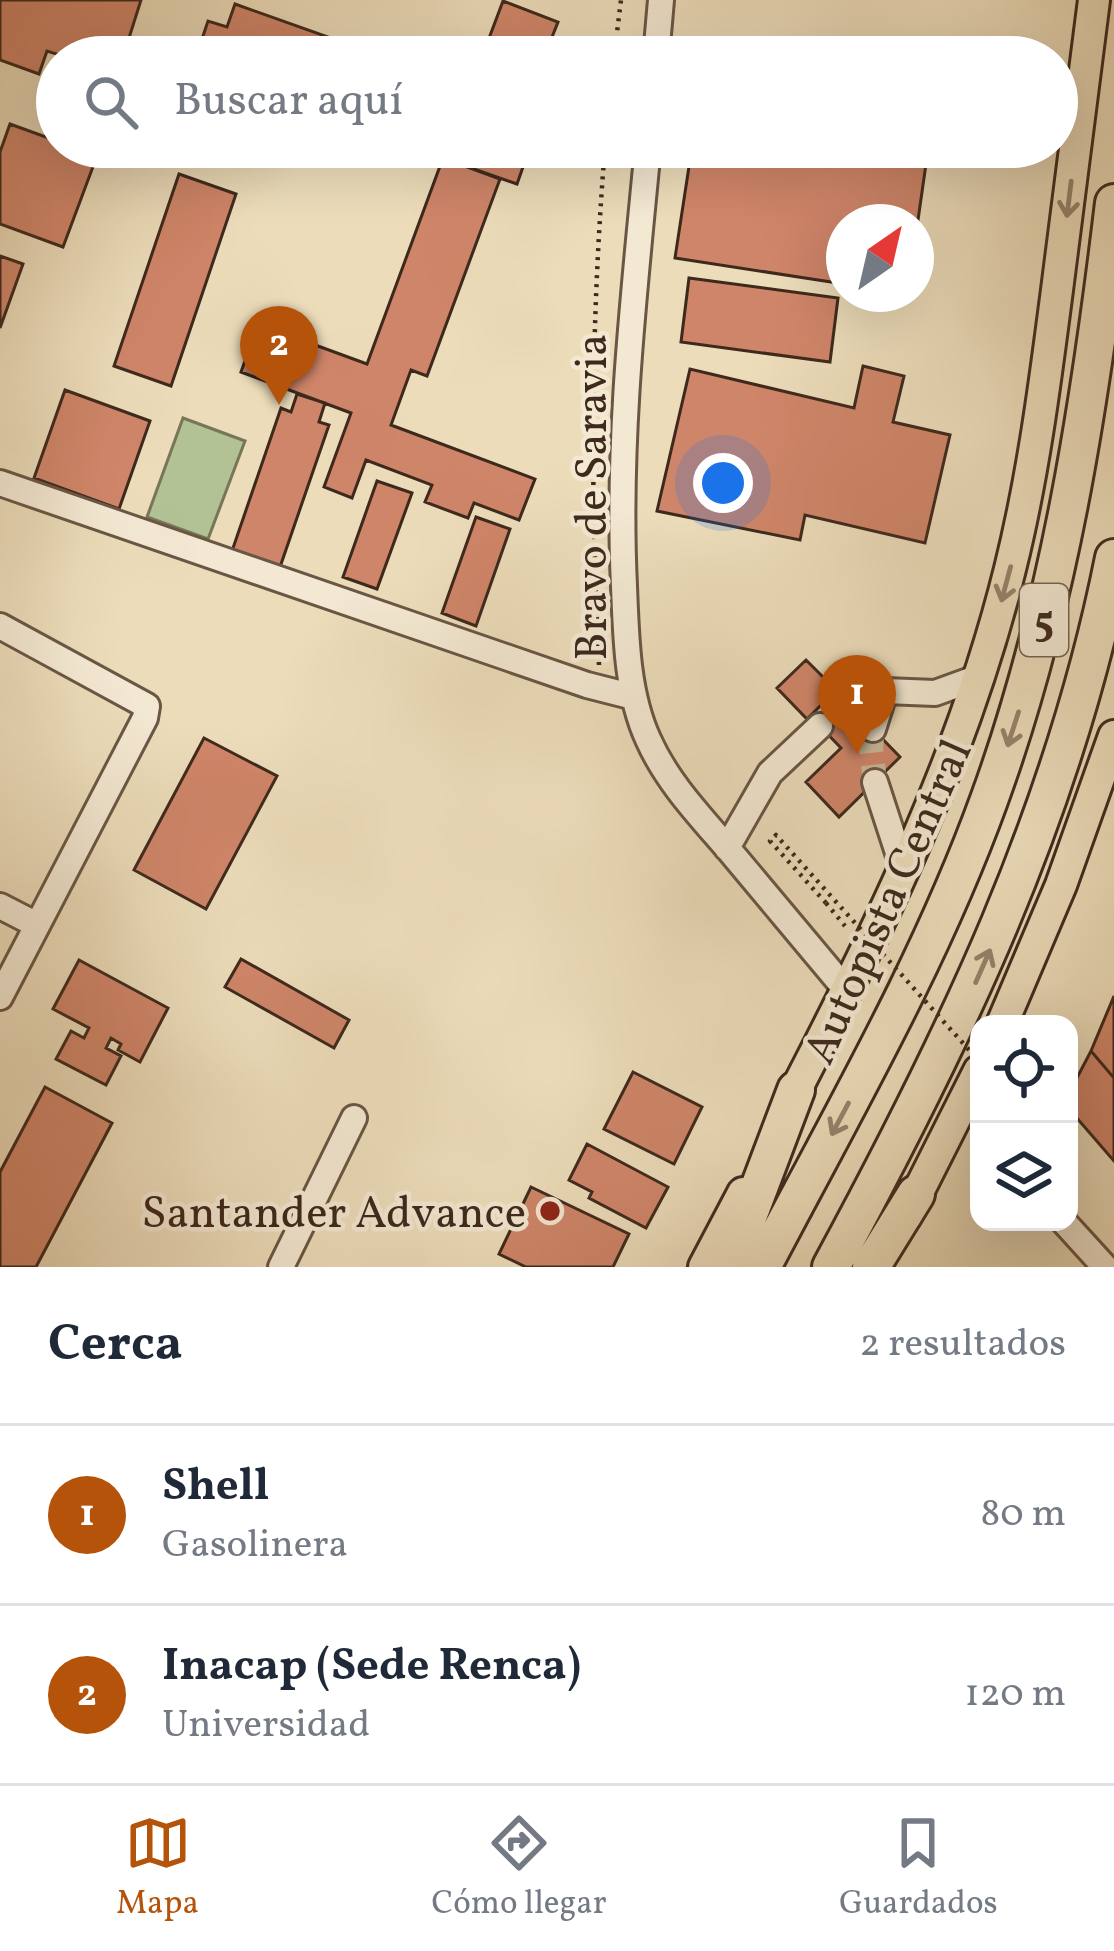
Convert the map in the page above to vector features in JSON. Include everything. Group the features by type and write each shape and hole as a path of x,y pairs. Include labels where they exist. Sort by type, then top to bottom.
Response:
{"highway":[{"name":"Autopista Central","path":"762,1267 929,945 961,874 1014,727 1056,569 1098,334 1114,203"},
{"name":"5","path":"832,1267 964,1009 1020,879 1069,739 1114,558"},
{"path":"729,1267 796,1090"},
{"path":"871,1267 916,1194"}],"main road":[{"path":"1078,121 1094,0"},
{"path":"704,1267 904,871 979,677 1010,568 1035,446 1072,168"},
{"path":"1006,1015 1112,750"},
{"path":"881,1267 916,1194 970,1117"}],"street":[{"path":"658,36 661,0"},
{"name":"Bravo de Saravia","path":"646,168 622,474 625,604 634,698 647,739 674,786 847,991"},
{"path":"0,482 634,698"},
{"path":"0,626 147,706 146,718 0,997"},
{"path":"846,702 885,692 935,693 979,677"},
{"path":"873,729 885,692"},
{"path":"727,848 770,773 820,726"},
{"path":"874,782 904,871"},
{"path":"0,906 37,926"},
{"path":"281,1267 354,1118"},
{"path":"1072,1231 1105,1267"}],"path":[{"path":"617,36 621,0"},
{"path":"600,688 592,454 604,168"},
{"path":"826,903 770,841 776,835 970,1051"}],"green space":[{"path":"183,418 245,441 208,539 147,517"}],"building":[{"path":"0,0 141,0 130,36 36,36 36,73 0,60"},
{"path":"503,1 558,22 552,36 490,36"},
{"path":"235,4 325,36 203,36 208,21 227,27"},
{"path":"10,124 36,133 36,168 93,168 63,247 0,224 0,152"},
{"path":"439,168 470,168 500,179 427,376 411,370 391,425 535,479 519,520 474,503 468,518 425,502 432,485 366,460 352,498 324,487 351,413 241,372 258,324 367,364"},
{"path":"471,168 523,168 517,184"},
{"path":"689,168 925,168 920,204 826,204 826,281 675,258"},
{"path":"179,174 236,194 171,386 114,366"},
{"path":"0,256 23,264 0,328"},
{"path":"689,278 826,296 826,312 836,312 830,362 681,342"},
{"path":"863,366 904,376 893,422 950,435 925,543 805,515 800,540 657,511 690,369 854,408"},
{"path":"65,390 150,421 119,509 34,478"},
{"path":"297,394 325,403 319,422 329,425 280,567 232,551 281,408 291,412"},
{"path":"377,481 412,493 377,589 343,577"},
{"path":"476,517 510,529 476,626 442,613"},
{"path":"806,660 836,690 807,719 777,688"},
{"path":"841,696 900,757 839,817 806,782 841,748 815,721"},
{"path":"204,738 277,776 206,909 134,870"},
{"path":"241,959 349,1020 334,1048 225,987"},
{"path":"79,960 168,1008 140,1062 118,1050 121,1044 111,1038 106,1048 121,1056 106,1085 56,1059 71,1031 84,1038 89,1028 53,1009"},
{"path":"1114,996 1114,1078 1091,1051"},
{"path":"1091,1051 1114,1078 1114,1161 1078,1119 1078,1076"},
{"path":"633,1072 702,1107 674,1164 604,1129"},
{"path":"45,1087 112,1123 36,1267 0,1267 0,1172"},
{"path":"587,1144 668,1187 646,1228 589,1198 592,1192 569,1180"},
{"name":"Santander Advance","path":"531,1187 629,1234 613,1267 526,1267 499,1254"}],"tunnel":[{"path":"873,729 875,782"}],"place":[{"name":"Inacap (Sede Renca)","path":"279,405"},
{"name":"Shell","path":"857,754"},
{"name":"Santander Advance","path":"550,1211"}]}
